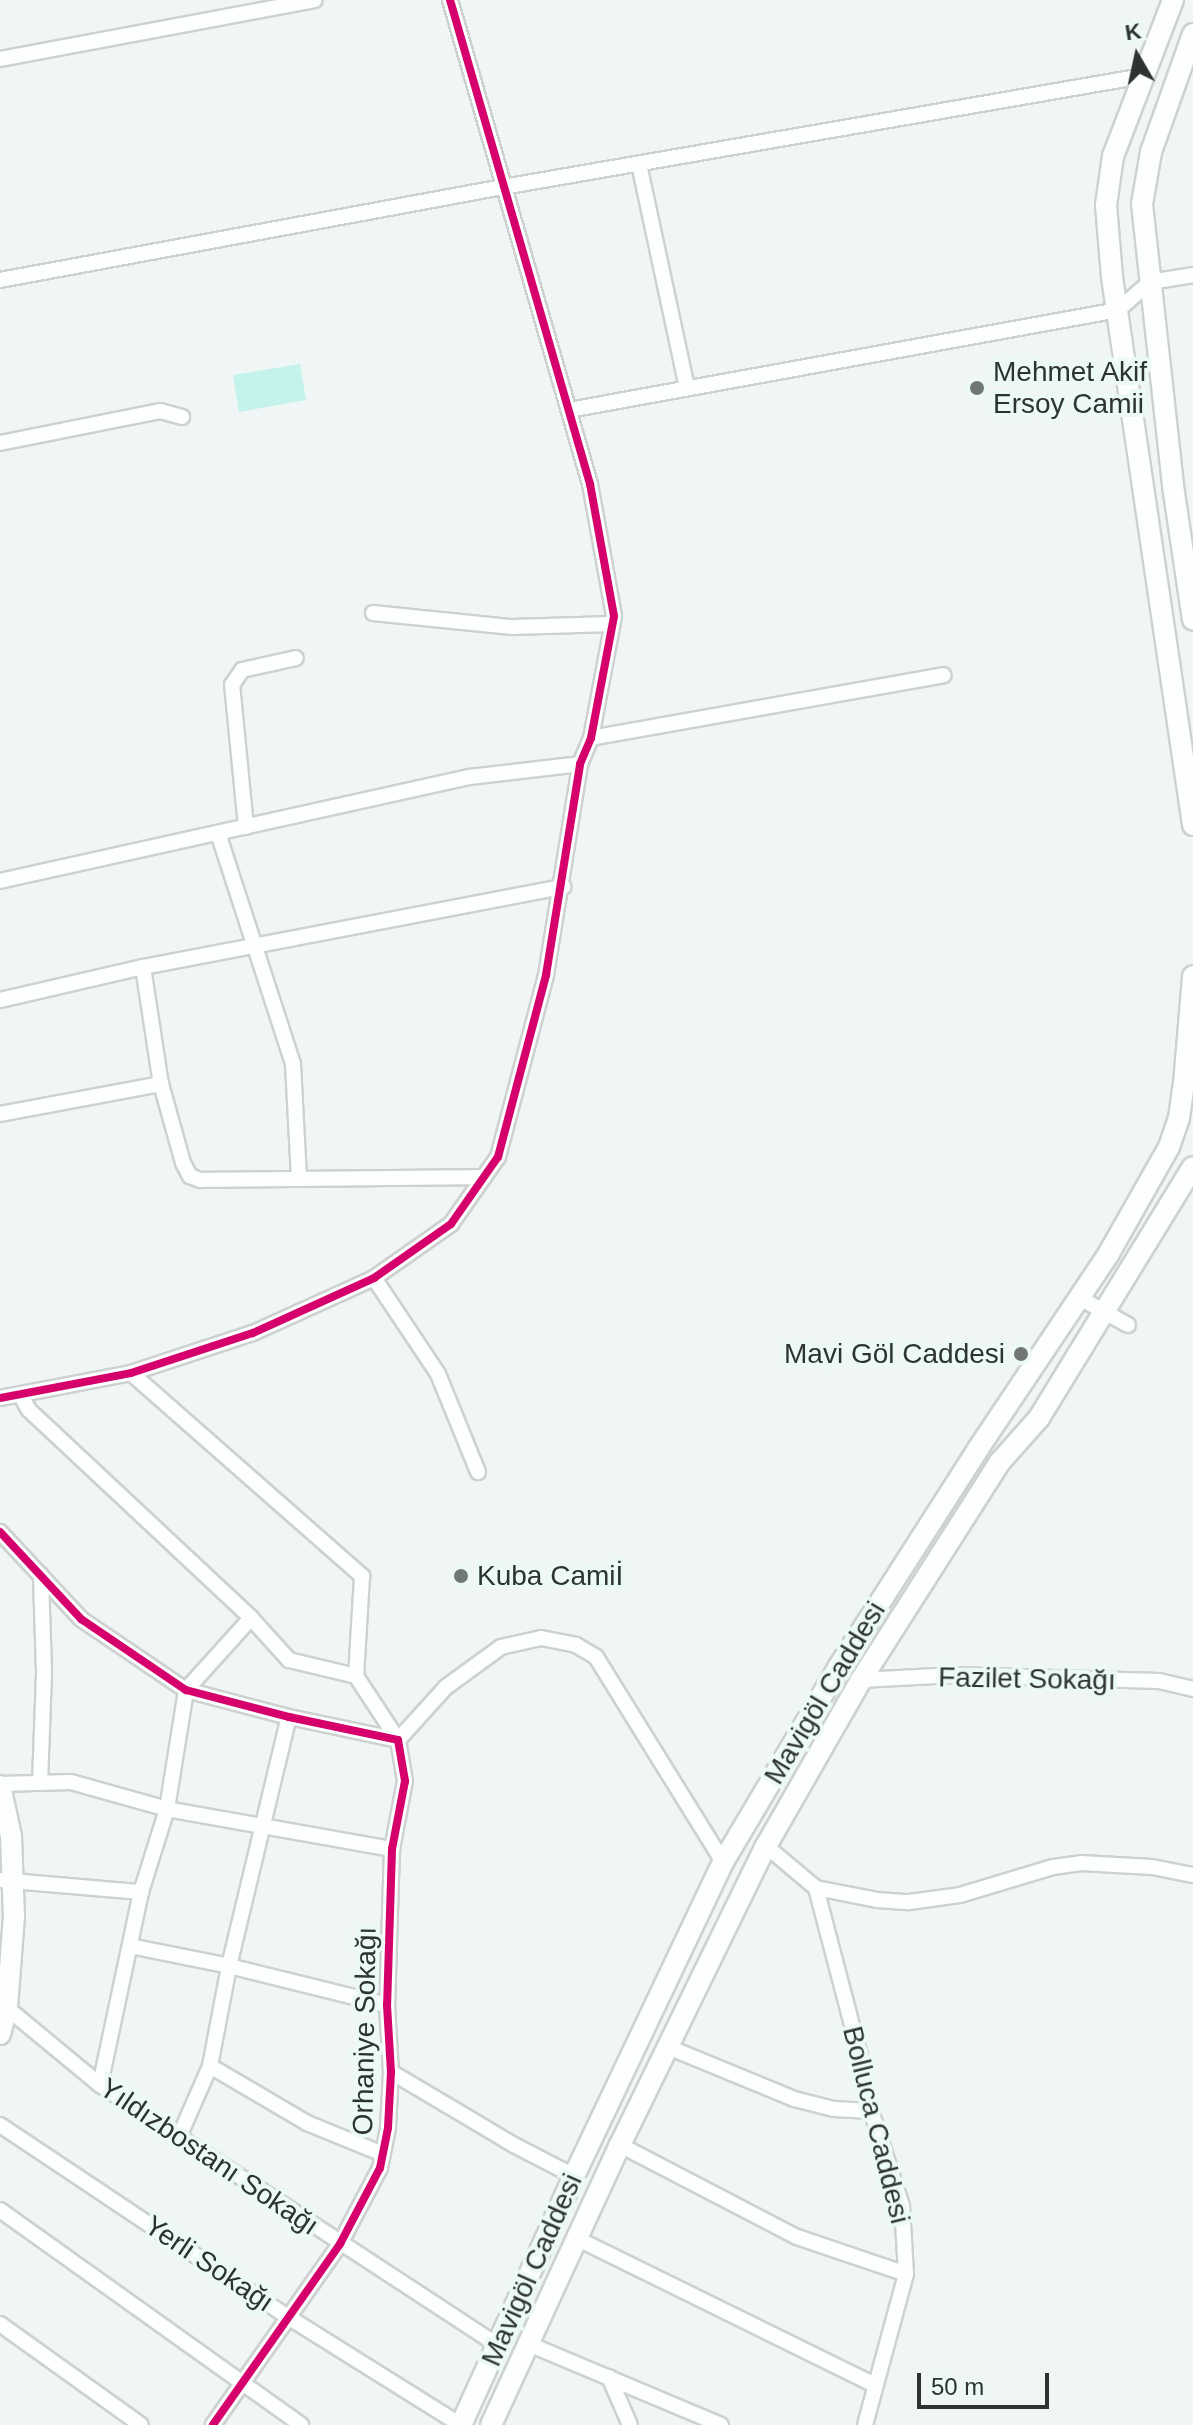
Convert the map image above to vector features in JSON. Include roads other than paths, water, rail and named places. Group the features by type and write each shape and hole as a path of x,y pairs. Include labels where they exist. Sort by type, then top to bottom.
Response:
{"main road":[{"path":"1173,0 1113,156 1107,182 1107,226 1193,825"},
{"path":"1193,34 1144,179 1142,204 1193,620"},
{"name":"Mavigöl Caddesi","path":"461,2425 574,2176 723,1862 846,1655 978,1449 1080,1298 1169,1147 1179,1118 1184,1084 1193,976"},
{"name":"Mavigöl Caddesi","path":"491,2425 531,2345 620,2145 766,1846 861,1680 1000,1462 1039,1418 1193,1167"},
{"path":"0,1785 11,1836 6,1880 14,1916 0,2034"}],"street":[{"path":"0,59 315,0"},
{"path":"0,1398 131,1373 253,1333 374,1278 451,1224 501,1148 546,975 563,887 580,764 591,738 614,616 590,484 450,0"},
{"path":"0,280 503,187 1143,76"},
{"path":"639,164 687,387"},
{"path":"569,410 1118,310 1150,282 1193,275"},
{"path":"0,443 160,411 182,417"},
{"path":"373,613 512,627 612,624"},
{"path":"246,827 232,685 242,670 296,658"},
{"path":"591,738 943,675"},
{"path":"0,881 470,777 580,764"},
{"path":"218,833 293,1064 299,1179"},
{"path":"0,1000 143,967 563,887"},
{"path":"143,967 161,1084 183,1163 190,1176 200,1180 484,1177"},
{"path":"0,1114 161,1084"},
{"path":"374,1278 438,1374 478,1472"},
{"path":"1080,1298 1128,1325"},
{"path":"131,1373 362,1576 356,1676 398,1740"},
{"path":"20,1394 29,1410 251,1618 289,1660 356,1676"},
{"path":"0,1532 81,1619 186,1690 289,1717 398,1740"},
{"path":"40,1783 44,1672 41,1575"},
{"path":"100,2085 141,1892 167,1809 186,1690 251,1618"},
{"path":"398,1740 446,1687 501,1647 541,1638 576,1645 596,1657 723,1862"},
{"name":"Fazilet Sokağı","path":"861,1680 955,1675 1159,1681 1193,1689"},
{"path":"179,2137 210,2066 229,1966 289,1717"},
{"name":"Orhaniye Sokağı","path":"213,2425 340,2244 371,2189 383,2154 391,2072 387,2005 392,1849 405,1781 398,1740"},
{"path":"0,1785 71,1782 167,1809 392,1849"},
{"path":"766,1846 816,1888 877,1900 909,1902 960,1895 1053,1867 1081,1863 1152,1867 1193,1875"},
{"path":"6,1880 141,1892"},
{"name":"Bolluca Caddesi","path":"816,1888 860,2056 871,2111 902,2206 906,2274 865,2425"},
{"path":"130,1946 229,1966 387,2005"},
{"name":"Yıldızbostanı Sokağı","path":"5,1996 100,2085 499,2346"},
{"path":"668,2047 794,2099 834,2109 871,2111"},
{"path":"210,2066 307,2123 383,2154"},
{"path":"391,2072 514,2145 574,2176"},
{"name":"Yerli Sokağı","path":"0,2125 288,2317 461,2425"},
{"path":"620,2145 797,2237 906,2274"},
{"path":"0,2210 301,2425"},
{"path":"578,2239 875,2385"},
{"path":"0,2324 141,2425"},
{"path":"531,2345 721,2425"},
{"path":"609,2377 630,2425"}],"place":[{"name":"Mehmet Akif Ersoy Camii","path":"977,388"},
{"name":"Mavi Göl Caddesi","path":"1021,1354"},
{"name":"Kuba Camiİ","path":"461,1576"}]}
